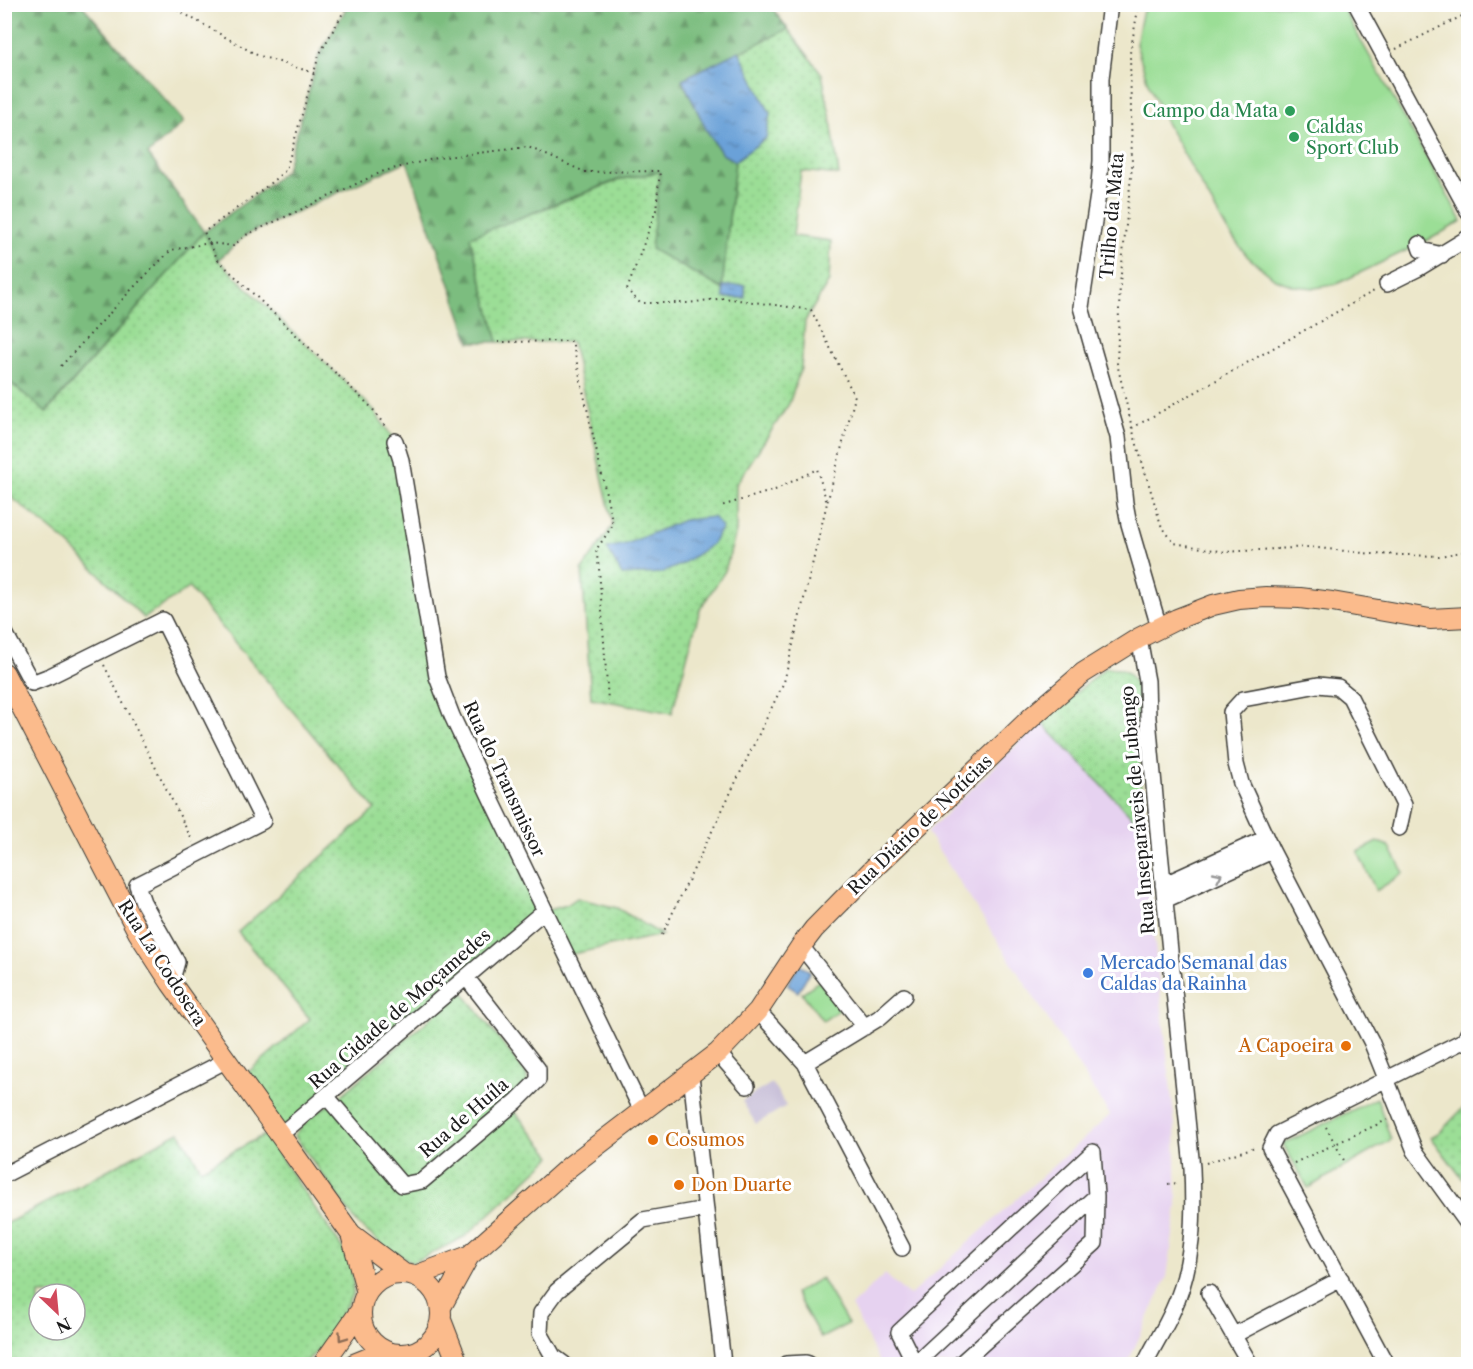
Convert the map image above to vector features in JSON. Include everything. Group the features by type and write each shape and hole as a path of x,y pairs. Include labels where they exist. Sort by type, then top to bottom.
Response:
{"main road":[{"name":"Rua Diário de Notícias","path":"469,1256 569,1167 718,1053 758,1011 814,929 875,867 1049,700 1083,673 1160,627 1213,605 1239,599 1266,597 1332,602 1430,619 1468,618"},
{"name":"Rua La Codosera","path":"4,673 138,932 171,983 351,1234 410,1275"},
{"name":"Rua La Codosera","path":"351,1234 364,1302"},
{"path":"323,1365 364,1302 383,1278 410,1275 469,1256"},
{"path":"354,1365 399,1357 422,1349 431,1341 438,1332 441,1314 469,1256"},
{"path":"410,1275 433,1288 458,1365"},
{"path":"364,1302 361,1321 370,1339 399,1357"}],"street":[{"path":"1110,4 1101,78 1098,195 1081,307 1118,437 1129,524 1160,627"},
{"path":"1356,4 1468,211"},
{"path":"1387,284 1442,255 1468,238"},
{"path":"1419,244 1421,250 1442,255"},
{"name":"Rua do Transmissor","path":"395,441 402,460 437,677 452,716 642,1112"},
{"path":"4,631 32,683 163,620 263,821 137,885 143,902 177,962 171,983"},
{"name":"Rua Inseparáveis de Lubango","path":"1139,638 1147,681 1152,771 1192,1168 1193,1230 1186,1274 1180,1292 1146,1365"},
{"path":"1399,828 1404,805 1350,697 1338,687 1318,685 1243,699 1231,712 1236,764 1241,783 1269,844 1371,1041 1415,1151 1468,1224"},
{"path":"1164,893 1269,844"},
{"name":"Rua Cidade de Moçamedes","path":"280,1135 544,911"},
{"path":"801,946 866,1027"},
{"name":"Rua de Huíla","path":"327,1097 402,1185 422,1180 517,1101 538,1080 538,1069 466,977"},
{"path":"805,1063 866,1027 904,996"},
{"path":"758,1011 805,1063 902,1248"},
{"path":"1386,1365 1270,1148 1277,1134 1465,1040 1468,1033"},
{"path":"718,1053 747,1086"},
{"path":"4,1175 227,1060"},
{"path":"691,1075 723,1365"},
{"path":"960,1365 1095,1243 1096,1196 1093,1152 899,1332 915,1364 1096,1196"},
{"path":"564,1365 553,1356 540,1333 541,1313 557,1291 643,1220 706,1209"},
{"path":"1234,1335 1341,1279"},
{"path":"1209,1293 1250,1365"},
{"path":"786,1365 806,1363 809,1365"}],"path":[{"path":"167,4 257,55 314,73"},
{"path":"348,4 319,55 286,170 204,232 218,260 372,408 395,441"},
{"name":"Trilho da Mata","path":"1139,4 1130,53 1132,166 1120,284 1117,363 1132,428 1161,525 1174,543 1226,552 1309,547 1372,554 1439,556 1468,551"},
{"path":"1384,55 1468,13"},
{"path":"61,366 132,288 171,250 210,243 233,246 246,235 384,171 437,158 528,147 585,172 660,171 656,210 627,290 640,303 688,303 724,298 812,310 855,398 784,682 662,935"},
{"path":"1132,428 1387,284"},
{"path":"498,342 572,341 613,525 596,550 608,701"},
{"path":"721,506 775,490 817,469 827,503"},
{"path":"98,652 198,853"},
{"path":"1318,1113 1346,1164"},
{"path":"1281,1169 1400,1113"},
{"path":"1219,1159 1273,1141"}],"shaded area":[{"name":"Mercado Semanal das Caldas da Rainha","path":"1041,722 1142,827 1175,1127 1177,1206 1167,1277 1127,1364 881,1364 851,1306 885,1274 909,1296 1110,1115 927,832"},
{"path":"772,1083 786,1106 756,1124 742,1101"}],"green space":[{"path":"4,5 82,5 184,122 148,154 204,232 46,412 5,378"},
{"path":"348,5 770,5 788,29 682,80 707,131 722,154 735,161 722,289 651,249 660,172 620,179 470,237 498,342 470,342 407,161 246,235 218,260 204,232 286,170 319,55"},
{"name":"Caldas Sport Club","path":"1147,5 1341,5 1462,221 1337,284 1315,288 1294,286 1275,279 1248,257 1227,230 1164,119 1148,83 1136,44 1142,14"},
{"path":"788,29 822,74 839,175 801,171 793,236 831,241 829,281 805,321 801,368 789,404 736,484 736,532 725,571 700,609 672,713 591,698 582,570 613,525 572,342 498,342 469,237 620,180 660,171 722,289 735,161 766,138 770,113 739,51"},
{"path":"204,232 218,260 372,408 395,441 437,677 545,911 567,905 577,898 617,908 662,935 568,955 545,912 280,1135 240,1079 310,1019 238,932 375,809 189,588 144,618 65,541 5,492 4,378 47,412"},
{"path":"1105,668 1126,672 1138,690 1142,827 1041,722"},
{"path":"1378,842 1389,846 1404,873 1376,891 1358,852"},
{"path":"819,981 840,1009 823,1021 802,993"},
{"path":"462,991 527,1075 527,1085 508,1104 552,1156 466,1236 412,1263 383,1245 358,1224 294,1135 313,1115 336,1100"},
{"path":"1377,1098 1391,1140 1308,1188 1283,1144"},
{"path":"1468,1103 1468,1186 1431,1137 1440,1132"},
{"path":"179,1132 201,1169 262,1136 266,1136 353,1264 353,1293 326,1342 304,1364 5,1364 4,1225"},
{"path":"821,1278 848,1324 821,1338 795,1293"}],"water":[{"path":"739,51 770,113 766,138 735,161 722,154 707,131 682,79"},
{"path":"745,285 745,298 724,298 723,286"},
{"path":"713,517 722,527 712,544 682,564 662,573 622,575 607,548 626,544 684,520"},
{"path":"799,965 810,971 798,992 787,985"}],"place":[{"name":"Campo da Mata","path":"1290,111"},
{"name":"Caldas Sport Club","path":"1294,137"},
{"name":"Mercado Semanal das Caldas da Rainha","path":"1088,973"},
{"name":"A Capoeira","path":"1346,1046"},
{"name":"Cosumos","path":"653,1140"},
{"name":"Don Duarte","path":"679,1185"}]}
